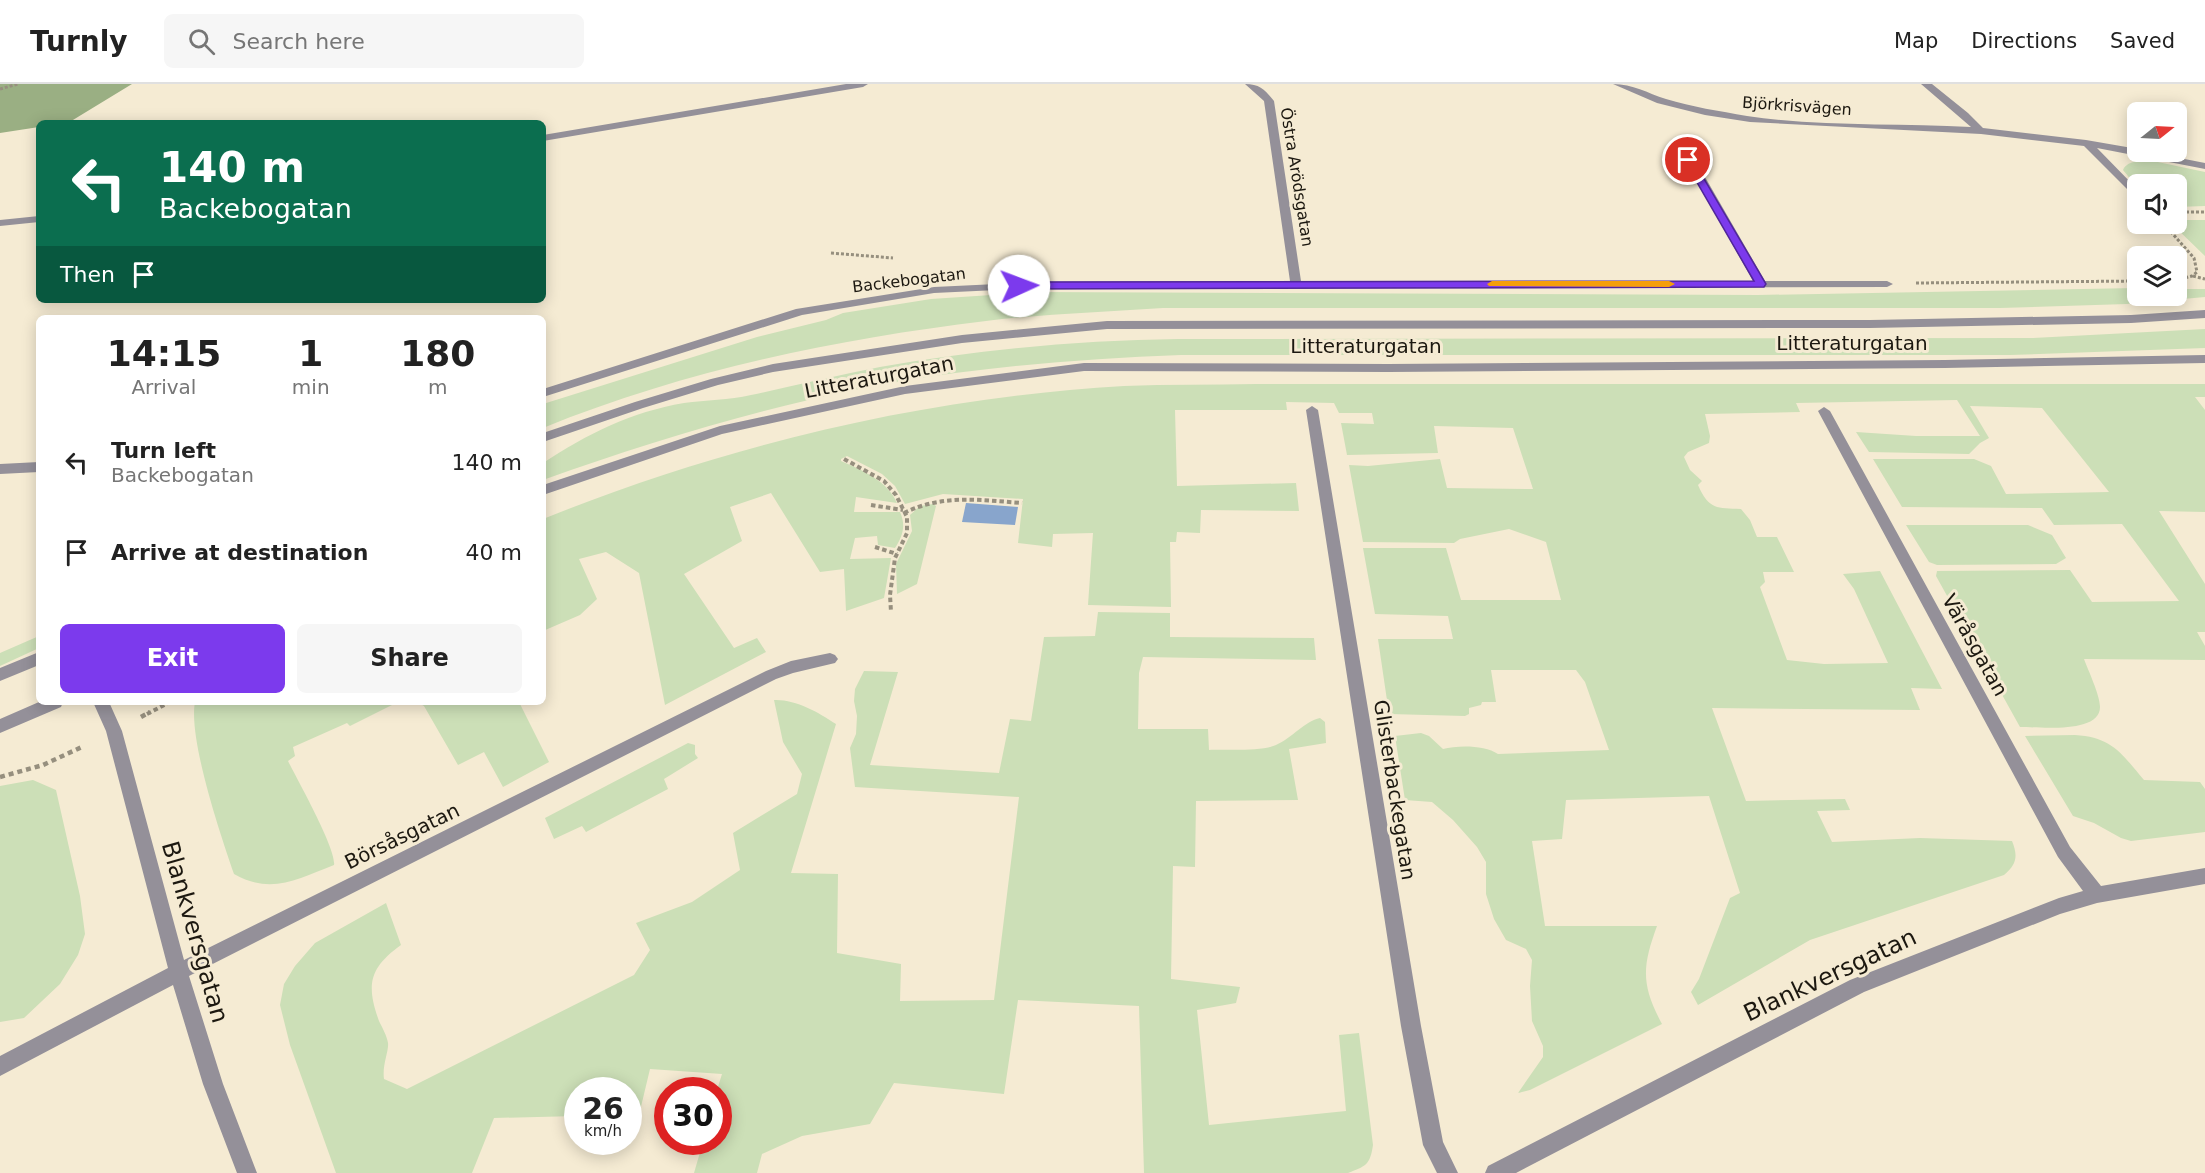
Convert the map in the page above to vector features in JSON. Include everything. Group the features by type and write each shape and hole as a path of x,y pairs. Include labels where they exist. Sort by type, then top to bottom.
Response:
{"street":[{"path":"546,137 862,84"},
{"name":"Östra Arödsgatan","path":"1250,84 1262,92 1269,101 1296,283"},
{"name":"Björkrisvägen","path":"1618,84 1666,104 1710,114 1823,124 1980,131 2085,143 2205,166"},
{"path":"1926,84 1965,115 1980,131"},
{"path":"2085,143 2127,186"},
{"path":"1681,144 1761,284"},
{"path":"0,223 36,219"},
{"name":"Backebogatan","path":"546,392 643,363 743,328 800,312 934,290 1038,285 1296,283 1887,284"},
{"name":"Litteraturgatan","path":"546,437 639,405 772,368 952,340 1107,325 1870,324 2131,319 2205,314"},
{"name":"Litteraturgatan","path":"546,489 720,430 905,390 1084,367 1436,368 1933,364 2205,359"},
{"name":"Glisterbackegatan","path":"1312,410 1411,1026 1433,1145 1448,1173"},
{"name":"Väråsgatan","path":"1824,411 2064,852 2097,895"},
{"path":"0,469 36,467"},
{"path":"0,675 36,659"},
{"name":"Börsåsgatan","path":"0,1066 178,972 771,675 791,667 830,659"},
{"path":"0,726 48,705"},
{"name":"Blankversgatan","path":"102,705 114,731 178,972 213,1084 247,1173"},
{"name":"Blankversgatan","path":"1496,1173 1857,986 2059,906 2097,895 2205,876"}],"path":[{"path":"0,89 18,84"},
{"path":"2187,212 2205,212"},
{"path":"2173,234 2194,258 2197,272 2187,277"},
{"path":"831,253 893,258"},
{"path":"2192,276 2205,279"},
{"path":"1887,284 2127,281"},
{"path":"844,459 884,481 896,495 908,523 907,533 897,555 890,595 891,612"},
{"path":"872,505 904,511 934,501 1022,503"},
{"path":"875,547 897,555"}],"green space":[{"path":"0,84 132,84 73,120 36,120 36,127 0,133"},
{"path":"2158,162 2205,172 2205,206 2187,207 2187,174 2127,175 2123,170 2125,166 2132,163"},
{"path":"2187,220 2205,220 2205,256 2182,234 2187,234"},
{"path":"2127,288 2127,304 2000,308 1163,308 1030,317 873,337 761,360 650,390 546,427 546,403 757,337 826,320 843,313 931,299 1035,292 1758,295"},
{"path":"2187,289 2205,289 2205,297 2187,299"},
{"path":"2205,329 2205,348 2010,355 1181,355 1096,359 955,373 850,391 695,430 546,479 546,461 593,434 646,412 684,403 743,397 880,367 1028,347 1103,341 1178,339 2033,338"},
{"path":"2205,384 2205,397 2195,397 2205,410 2205,512 2159,511 2205,584 2205,632 2197,632 2205,646 2205,660 2084,659 2099,702 2097,716 2090,722 2067,727 2020,727 1936,576 1937,571 2070,570 2092,602 2179,601 2122,524 2054,525 2042,508 1902,507 1873,459 1974,459 1991,466 2006,494 2109,492 2042,408 1970,406 1989,438 1969,454 1869,452 1856,432 1916,436 1980,436 1957,400 1796,403 1800,412 1705,414 1710,436 1709,443 1688,452 1684,457 1690,470 1702,481 1698,485 1702,493 1715,506 1741,509 1750,520 1757,537 1777,537 1794,572 1763,572 1765,582 1760,587 1787,660 1824,664 1888,663 1854,589 1843,574 1880,571 1942,689 1911,688 1920,710 1712,708 1746,801 1845,799 1850,810 1817,811 1832,842 1920,838 2012,841 2015,860 2004,875 1810,940 1698,1005 1691,992 1699,979 1730,898 1740,893 1709,796 1566,800 1562,839 1532,841 1545,926 1657,926 1648,953 1646,976 1650,998 1662,1024 1530,1090 1518,1093 1543,1057 1543,1046 1532,1021 1530,986 1532,960 1526,949 1506,940 1494,919 1486,894 1486,862 1477,847 1453,820 1432,802 1405,800 1395,736 1421,733 1429,736 1443,749 1471,747 1486,749 1498,754 1609,750 1585,682 1576,670 1491,670 1496,702 1482,702 1481,705 1469,708 1469,714 1465,716 1389,714 1378,639 1453,639 1448,616 1375,614 1363,548 1446,548 1461,600 1561,600 1546,542 1509,529 1460,539 1454,543 1363,542 1349,465 1368,466 1440,459 1447,488 1533,489 1513,428 1434,426 1438,453 1347,455 1341,423 1374,424 1372,413 1339,413 1334,403 1286,402 1287,410 1175,410 1177,486 1296,483 1299,511 1201,510 1200,533 1177,532 1176,542 1170,542 1171,607 1088,605 1093,533 1053,534 1052,547 1018,543 1023,499 943,494 905,504 895,486 882,474 847,456 841,461 866,472 881,482 897,503 856,497 854,512 900,512 902,517 903,530 895,548 878,545 877,536 855,538 850,559 891,558 884,598 846,611 844,569 820,572 771,493 730,507 742,541 684,574 734,648 757,638 766,652 665,705 639,573 606,552 579,559 597,599 580,615 546,630 546,518 684,468 828,429 975,401 1049,392 1157,385"},
{"path":"933,504 936,506 917,584 897,594 896,564 912,531 910,515 920,506"},
{"path":"1906,525 2028,525 2052,535 2066,558 2056,564 1937,565 1929,562"},
{"path":"1098,612 1170,613 1170,637 1314,638 1316,660 1143,657 1139,673 1138,729 1208,729 1209,750 1243,750 1262,749 1276,745 1314,720 1320,718 1325,722 1326,743 1289,749 1298,800 1196,801 1195,867 1173,866 1171,979 1240,987 1236,1003 1197,1010 1209,1125 1346,1111 1339,1035 1359,1033 1373,1145 1366,1164 1348,1173 1144,1173 1139,1006 1018,1000 1004,1094 894,1083 870,1124 802,1136 762,1154 757,1173 694,1173 699,1155 732,1155 732,1077 721,1077 722,1074 650,1069 642,1102 642,1077 564,1077 564,1116 494,1118 472,1173 336,1173 290,1045 280,1005 284,984 295,966 315,943 386,903 401,945 390,953 377,970 373,978 372,997 388,1043 384,1079 407,1089 634,975 650,950 636,923 692,902 740,870 733,833 797,794 802,774 783,742 774,700 798,704 836,724 791,873 838,874 837,953 901,964 900,1001 994,1000 1019,797 855,787 850,748 856,734 855,689 864,671 898,672 870,765 999,773 1010,719 1031,721 1044,637 1095,636"},
{"path":"36,637 36,649 0,666 0,653"},
{"path":"195,705 392,705 350,726 347,723 293,747 295,756 288,761 323,830 334,865 284,883 260,883 234,874 201,763 194,718"},
{"path":"422,705 520,705 549,762 503,787 484,752 458,765"},
{"path":"2075,735 2098,739 2115,748 2144,780 2200,782 2205,789 2205,832 2131,841 2094,823 2073,816 2025,736"},
{"path":"688,743 695,745 695,754 698,758 664,779 668,789 586,832 582,826 554,839 545,818"},
{"path":"33,780 56,790 80,896 85,934 78,955 60,984 24,1018 0,1022 0,786"}],"water":[{"path":"966,503 1018,507 1015,525 962,522"}],"slow traffic":[{"path":"1492,284 1669,284"}],"route":[{"path":"1019,286 1296,283 1761,284 1688,160"}]}
